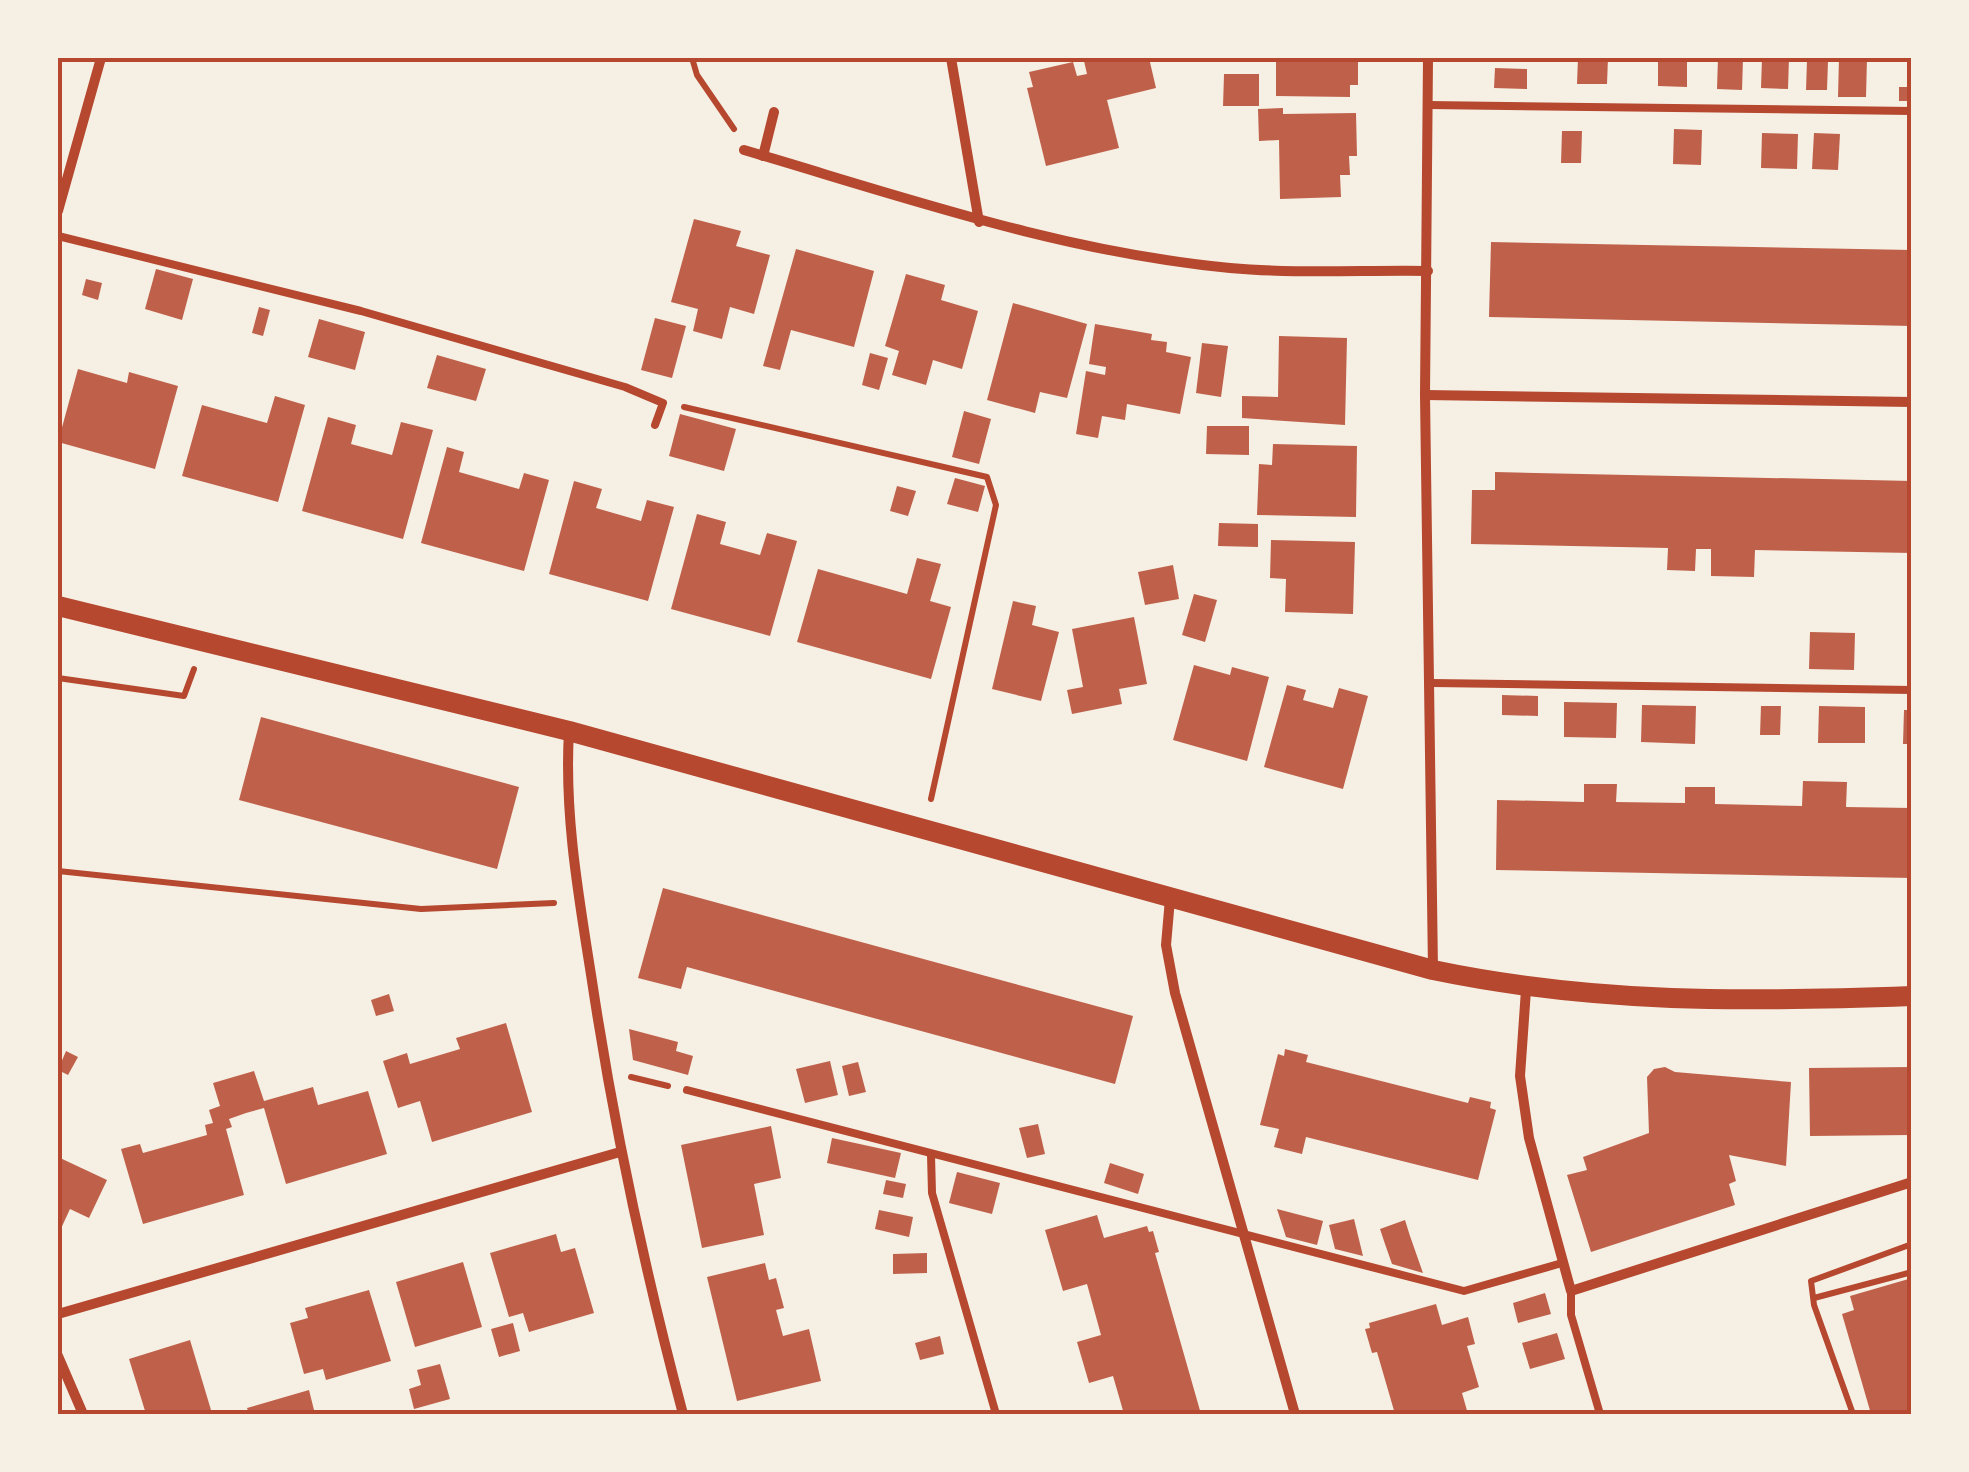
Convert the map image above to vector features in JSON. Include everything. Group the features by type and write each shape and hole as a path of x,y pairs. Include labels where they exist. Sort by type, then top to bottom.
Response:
{"main road":[{"path":"58,606 569,732 1433,970 1526,990 1696,1000 1912,996"}],"street":[{"path":"58,211 101,58"},
{"path":"950,58 979,222"},
{"path":"1428,58 1425,395 1433,970"},
{"path":"763,156 774,112"},
{"path":"744,150 979,222 1136,255 1232,268 1428,271"},
{"path":"1425,395 1912,402"},
{"path":"569,732 566,796 606,1072 620,1152 683,1414"},
{"path":"1170,898 1166,945 1174,994 1295,1414"},
{"path":"1526,990 1520,1076 1529,1138 1571,1291 1912,1182"},
{"path":"58,1314 620,1152"},
{"path":"58,1356 84,1414"}],"lane":[{"path":"1428,105 1912,111"},
{"path":"58,236 361,311 625,387 663,403 656,425"},
{"path":"1432,683 1912,690"},
{"path":"687,1090 1464,1291 1562,1264"},
{"path":"931,1154 932,1193 996,1414"},
{"path":"1571,1291 1571,1315 1600,1414"}],"path":[{"path":"692,58 697,75 725,110 744,150"},
{"path":"663,403 988,477 996,506 924,830"},
{"path":"58,678 184,696 205,640"},
{"path":"58,870 421,909 580,902"},
{"path":"606,1072 687,1090"},
{"path":"1853,1414 1811,1281 1912,1244"},
{"path":"1814,1298 1912,1272"}],"building":[{"path":"1149,58 1156,88 1107,100 1119,148 1046,166 1027,88 1033,87 1029,72 1073,62 1077,76 1087,74 1084,61"},
{"path":"1276,58 1358,58 1358,85 1350,85 1350,97 1276,96"},
{"path":"1578,58 1608,58 1607,84 1577,84"},
{"path":"1718,58 1743,58 1742,90 1717,89"},
{"path":"1762,58 1789,58 1788,89 1761,88"},
{"path":"1839,58 1867,58 1866,97 1838,97"},
{"path":"1658,59 1687,60 1687,87 1658,86"},
{"path":"1807,60 1828,61 1827,90 1806,90"},
{"path":"1495,68 1527,69 1527,89 1494,88"},
{"path":"1224,74 1259,74 1259,106 1223,106"},
{"path":"1899,87 1912,87 1912,101 1899,101"},
{"path":"1283,108 1283,114 1356,113 1357,156 1349,156 1350,175 1340,175 1341,197 1280,199 1279,140 1259,141 1258,109"},
{"path":"1674,129 1702,130 1701,165 1673,164"},
{"path":"1562,131 1582,131 1581,163 1561,163"},
{"path":"1762,133 1798,134 1797,169 1761,168"},
{"path":"1814,133 1840,134 1838,170 1812,169"},
{"path":"694,219 741,231 736,246 770,255 754,314 730,307 722,339 693,331 698,309 671,302"},
{"path":"1491,242 1912,250 1912,326 1489,317"},
{"path":"796,249 874,271 854,347 791,330 780,370 763,366"},
{"path":"156,269 193,279 182,320 145,309"},
{"path":"906,274 945,285 941,300 978,311 962,369 933,360 926,385 892,375 899,351 885,346"},
{"path":"86,279 102,283 98,300 82,295"},
{"path":"1013,303 1087,324 1067,398 1040,392 1035,413 987,400"},
{"path":"259,307 270,310 263,336 252,333"},
{"path":"655,318 686,326 672,378 641,370"},
{"path":"319,319 365,332 355,370 308,357"},
{"path":"1095,324 1152,334 1151,340 1167,342 1166,352 1191,357 1180,414 1127,404 1125,420 1102,416 1098,438 1076,434 1086,371 1105,375 1106,367 1089,364"},
{"path":"1279,336 1347,338 1345,425 1242,418 1242,396 1278,397"},
{"path":"1202,343 1228,346 1221,397 1196,393"},
{"path":"870,353 888,358 879,390 862,385"},
{"path":"437,355 486,369 476,401 427,388"},
{"path":"78,369 127,383 129,372 178,386 155,469 58,442"},
{"path":"275,396 305,405 278,502 182,476 202,405 267,423"},
{"path":"964,411 991,419 979,464 952,457"},
{"path":"680,414 736,429 724,471 669,456"},
{"path":"328,417 356,425 351,444 392,455 401,422 433,430 403,539 302,511"},
{"path":"1207,426 1249,426 1249,455 1206,454"},
{"path":"1273,444 1357,446 1356,517 1257,515 1259,464 1272,465"},
{"path":"447,447 464,452 459,472 519,489 524,473 549,480 524,571 421,543"},
{"path":"1495,472 1912,481 1912,553 1755,550 1754,577 1711,576 1711,549 1696,549 1695,571 1667,570 1668,548 1471,544 1472,490 1495,490"},
{"path":"955,478 985,486 978,512 947,504"},
{"path":"574,481 602,489 596,508 641,521 647,500 674,507 648,601 549,574"},
{"path":"897,486 916,491 908,516 890,511"},
{"path":"697,514 726,522 720,544 760,555 767,533 797,541 770,636 671,609"},
{"path":"1219,523 1258,524 1258,547 1218,546"},
{"path":"1271,540 1355,542 1353,614 1285,612 1286,579 1270,578"},
{"path":"917,558 941,564 930,601 951,607 931,679 797,642 818,569 907,594"},
{"path":"1173,565 1179,599 1145,605 1138,572"},
{"path":"1194,594 1217,600 1205,642 1182,635"},
{"path":"1013,601 1036,606 1032,625 1059,632 1041,701 992,689"},
{"path":"1134,617 1147,684 1119,689 1122,704 1072,714 1067,690 1083,687 1072,629"},
{"path":"1810,632 1855,633 1854,670 1809,669"},
{"path":"1194,665 1230,675 1232,667 1269,677 1247,761 1173,740"},
{"path":"1287,685 1306,690 1303,700 1333,708 1339,688 1368,696 1343,789 1264,767"},
{"path":"1502,695 1538,696 1538,716 1502,715"},
{"path":"1564,702 1617,703 1616,738 1564,737"},
{"path":"1642,705 1696,706 1695,744 1641,742"},
{"path":"1761,706 1781,706 1780,735 1760,735"},
{"path":"1819,706 1865,707 1865,743 1818,743"},
{"path":"1904,710 1912,710 1912,744 1903,744"},
{"path":"261,717 519,787 497,869 239,800"},
{"path":"1803,781 1847,782 1846,807 1912,808 1912,878 1496,870 1497,800 1584,802 1584,784 1617,784 1616,802 1685,803 1685,787 1715,787 1715,804 1802,806"},
{"path":"663,888 1133,1016 1115,1084 687,967 681,989 638,978"},
{"path":"389,994 394,1011 376,1016 371,1000"},
{"path":"506,1023 532,1112 432,1142 420,1101 398,1108 383,1061 407,1053 410,1064 460,1049 456,1038"},
{"path":"629,1029 678,1042 676,1051 693,1056 688,1075 633,1060"},
{"path":"1285,1049 1308,1055 1306,1062 1468,1103 1470,1097 1491,1102 1490,1108 1496,1110 1478,1180 1306,1137 1302,1154 1274,1147 1279,1129 1260,1125 1278,1054 1284,1056"},
{"path":"66,1051 78,1057 68,1075 58,1070"},
{"path":"830,1061 838,1095 805,1103 796,1069"},
{"path":"858,1062 866,1092 849,1096 842,1066"},
{"path":"1665,1067 1675,1072 1791,1082 1786,1166 1729,1155 1736,1181 1729,1184 1735,1205 1591,1252 1567,1175 1587,1170 1583,1157 1649,1133 1647,1077 1654,1069"},
{"path":"1912,1067 1912,1135 1810,1136 1809,1068"},
{"path":"254,1071 264,1101 313,1087 318,1105 368,1091 387,1154 286,1184 264,1108 246,1113 229,1119 232,1127 226,1129 244,1195 143,1224 121,1149 140,1144 143,1153 207,1135 205,1125 213,1123 209,1110 220,1106 213,1083"},
{"path":"1038,1124 1045,1154 1027,1158 1019,1128"},
{"path":"771,1126 781,1178 754,1184 764,1235 702,1248 681,1145"},
{"path":"832,1138 901,1153 895,1178 827,1163"},
{"path":"58,1157 107,1180 89,1218 70,1209 58,1235"},
{"path":"1110,1163 1144,1174 1138,1194 1104,1183"},
{"path":"957,1172 1000,1183 992,1214 949,1203"},
{"path":"886,1180 906,1184 903,1198 883,1194"},
{"path":"1277,1209 1323,1221 1317,1245 1286,1237"},
{"path":"879,1210 913,1217 909,1237 875,1229"},
{"path":"1097,1215 1104,1238 1147,1226 1149,1232 1153,1231 1159,1252 1155,1253 1201,1414 1124,1414 1113,1376 1089,1383 1077,1342 1101,1335 1087,1284 1063,1291 1045,1230"},
{"path":"1354,1219 1363,1256 1335,1249 1329,1225"},
{"path":"1405,1220 1423,1273 1392,1264 1385,1244 1380,1229"},
{"path":"556,1234 561,1252 575,1248 594,1313 529,1332 523,1313 509,1317 490,1253"},
{"path":"927,1253 927,1273 893,1274 893,1254"},
{"path":"463,1262 482,1327 415,1347 396,1282"},
{"path":"765,1263 769,1280 776,1278 784,1308 776,1310 783,1336 809,1329 821,1381 737,1401 707,1277"},
{"path":"1912,1278 1912,1414 1871,1414 1842,1314 1854,1310 1850,1296"},
{"path":"369,1290 391,1361 326,1380 323,1369 304,1374 290,1323 308,1318 305,1308"},
{"path":"1545,1293 1551,1314 1518,1323 1513,1303"},
{"path":"1436,1304 1442,1325 1468,1317 1475,1344 1467,1346 1479,1387 1462,1393 1468,1414 1395,1414 1377,1352 1372,1353 1365,1329 1370,1328 1369,1323"},
{"path":"513,1323 520,1351 499,1357 491,1329"},
{"path":"1557,1333 1565,1359 1530,1369 1522,1343"},
{"path":"940,1336 944,1354 920,1360 915,1343"},
{"path":"190,1340 211,1410 146,1414 129,1359"},
{"path":"440,1364 450,1399 414,1409 409,1389 421,1385 417,1370"},
{"path":"309,1390 315,1414 249,1414 247,1408"}]}
